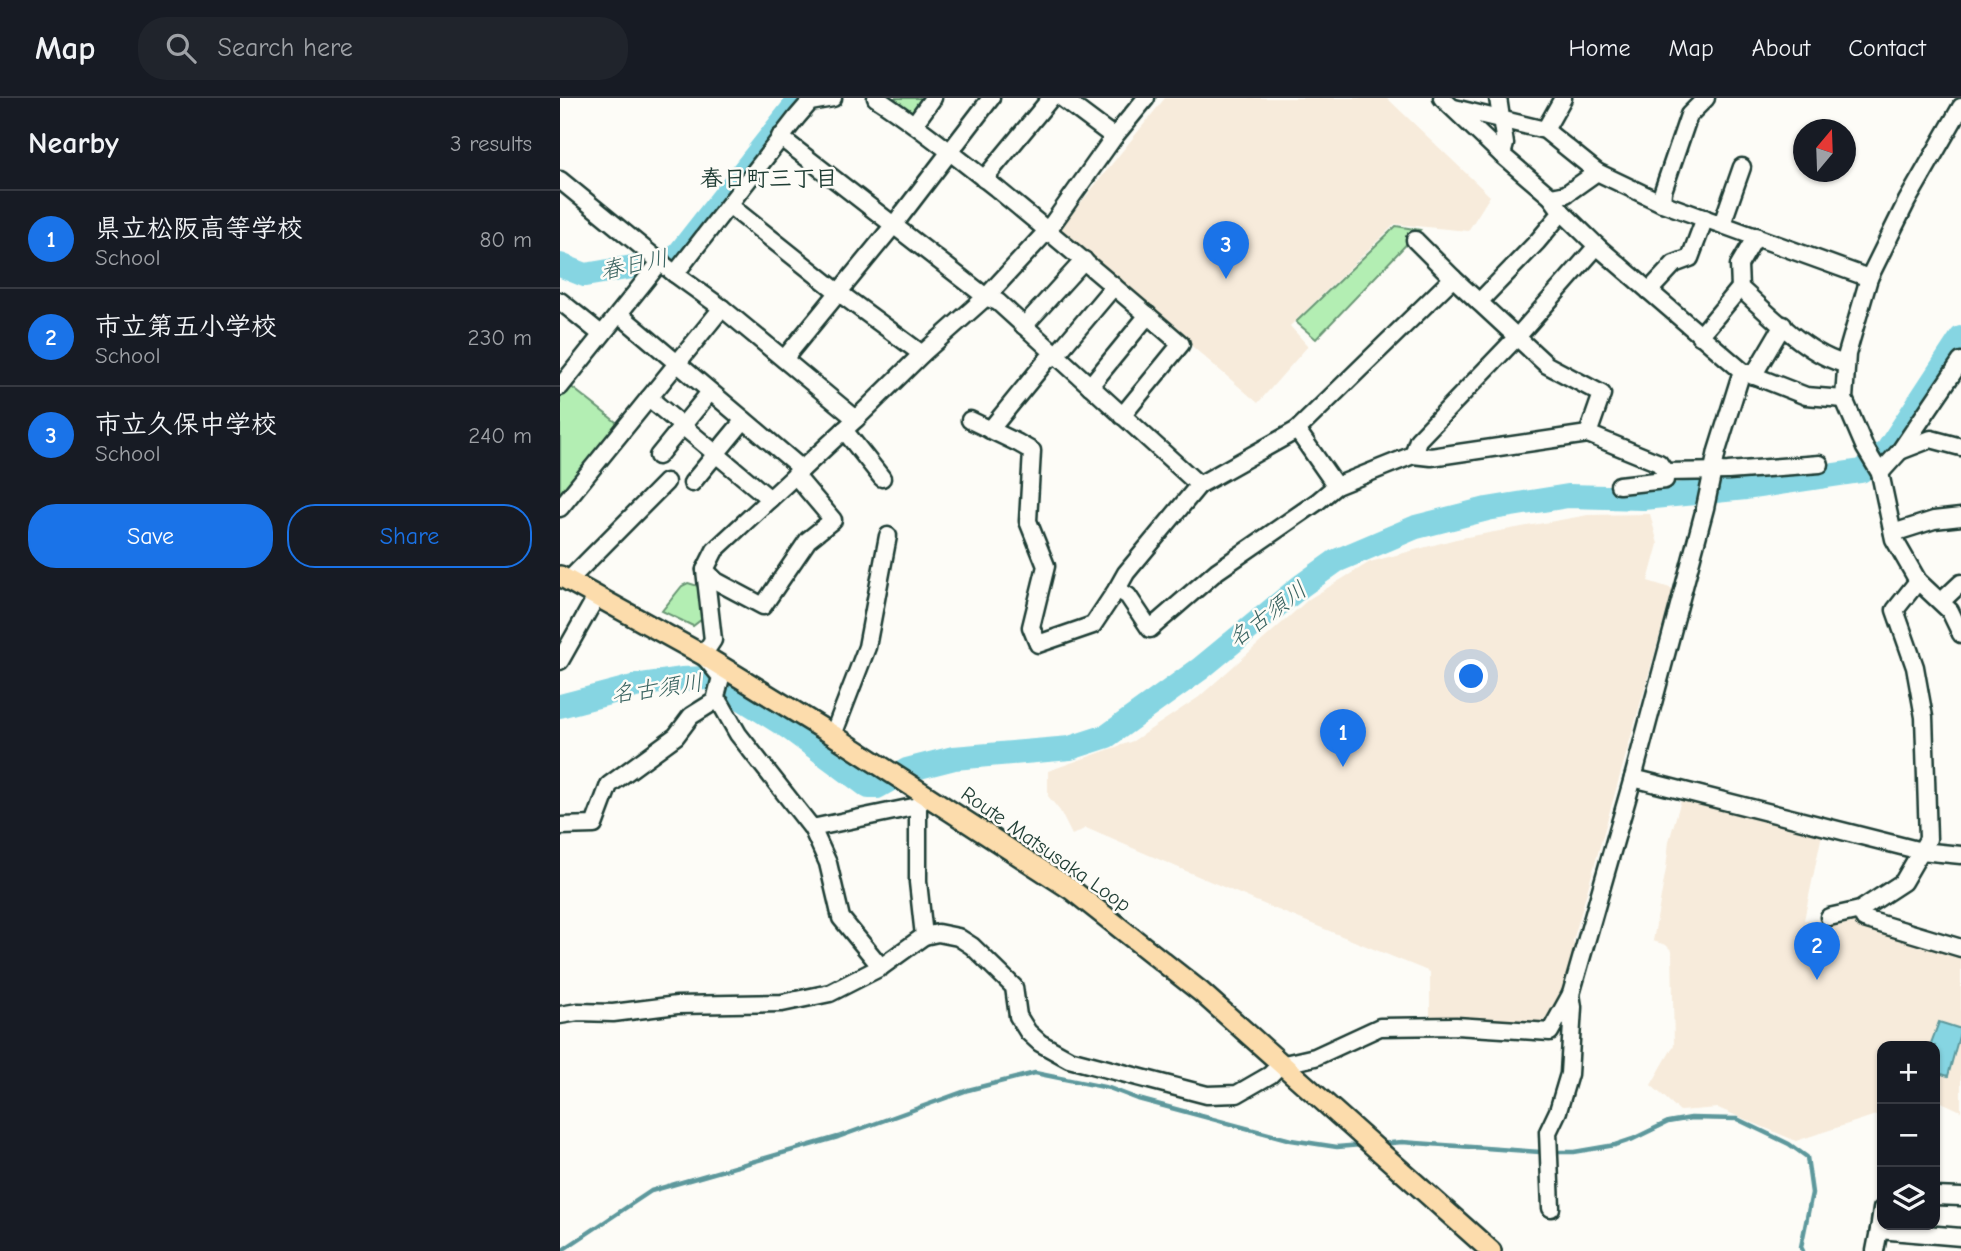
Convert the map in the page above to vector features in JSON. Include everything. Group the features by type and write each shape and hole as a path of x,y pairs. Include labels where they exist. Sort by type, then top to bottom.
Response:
{"main road":[{"name":"Route Matsusaka Loop","path":"564,579 703,655 874,761 920,796 1072,890 1201,992 1490,1251"}],"street":[{"path":"675,274 810,102 833,98"},
{"path":"876,98 915,123 1048,230 1181,344 1122,416"},
{"path":"915,123 933,98"},
{"path":"784,359 893,226 991,98"},
{"path":"984,179 1061,98 1114,137"},
{"path":"560,826 594,825 609,785 676,736 691,716 715,701 721,677 703,655 713,640 705,570 715,550 986,297 1048,230 1114,137 1146,98"},
{"path":"1498,98 1505,144 1502,155"},
{"path":"1545,130 1563,98"},
{"path":"1662,203 1662,191 1689,115 1706,98"},
{"path":"1446,103 1545,130 1597,172 1662,203 1869,278"},
{"path":"1446,103 1551,197 1562,212 1597,246 1700,336 1747,373 1806,396 1844,399"},
{"path":"1959,115 1907,201 1869,278 1860,301 1846,364 1844,399 1865,448 1880,473 1894,539 1918,581 1950,611 1961,634"},
{"path":"780,137 986,297 998,302 1199,485"},
{"path":"1722,224 1742,167"},
{"path":"1551,197 1566,194 1597,172"},
{"path":"560,180 784,359 850,425 882,478"},
{"path":"729,205 838,292 922,354"},
{"path":"1479,302 1562,212"},
{"path":"1649,291 1674,264 1690,258 1705,218"},
{"path":"1700,336 1740,288 1740,265 1756,236"},
{"path":"1416,240 1547,365 1602,394 1588,434"},
{"path":"1413,455 1418,440 1517,337 1597,246"},
{"path":"1024,326 1084,260"},
{"path":"560,387 661,261"},
{"path":"970,421 1032,451 1028,521 1046,566 1031,626 1038,644 1093,625 1126,573 1199,485 1297,430 1453,278"},
{"path":"990,430 1047,360 1056,355 1114,286"},
{"path":"1740,288 1783,326 1836,362 1846,364"},
{"path":"560,301 601,334"},
{"path":"560,508 722,308"},
{"path":"619,314 744,420 799,472 833,520 808,540 764,606 716,580 705,570"},
{"path":"1090,386 1147,315"},
{"path":"560,1015 578,1012 613,1013 677,1005 782,1003 830,993 881,967 924,936 938,933 958,937 972,946 1014,988 1018,1016 1028,1032 1040,1042 1069,1059 1207,1095 1237,1094 1269,1075 1280,1065 1315,1057 1380,1027 1456,1027 1550,1032 1571,994 1633,778 1713,470 1747,373 1783,326"},
{"path":"1880,473 1900,451 1961,361"},
{"path":"659,456 710,392"},
{"path":"649,398 770,499"},
{"path":"692,482 718,455 744,420"},
{"path":"1297,430 1336,486"},
{"path":"1117,589 1128,596 1150,629 1217,571 1336,486 1413,455 1431,457 1588,434 1659,463 1665,472 1665,480 1619,485"},
{"path":"1900,451 1931,439 1961,447"},
{"path":"1665,472 1820,464"},
{"path":"564,579 666,482"},
{"path":"1893,533 1934,520 1961,517"},
{"path":"833,735 867,647 888,536"},
{"path":"1829,917 1860,910 1903,882 1928,839 1924,717 1915,667 1895,610 1918,581"},
{"path":"1944,599 1961,583"},
{"path":"560,661 591,606 599,598"},
{"path":"715,701 721,704 738,734 812,828 828,863 841,918 881,967"},
{"path":"1633,778 1921,851 1961,855"},
{"path":"812,828 920,796 918,882 924,936"},
{"path":"1860,910 1864,919 1961,948"},
{"path":"1551,1208 1548,1132 1558,1111 1569,1074 1573,1007 1571,994"},
{"path":"1940,1196 1961,1197"},
{"path":"1875,1251 1879,1230 1961,1237"}],"shaded area":[{"path":"1165,98 1387,98 1490,196 1468,231 1395,224 1290,326 1308,346 1258,403 1058,231"},
{"path":"1650,514 1658,544 1648,581 1673,589 1573,941 1576,949 1563,991 1547,1019 1533,1025 1430,1018 1430,972 1086,828 1072,835 1060,811 1048,796 1048,771 1133,741 1199,697 1309,599 1370,562 1456,539 1588,515"},
{"path":"1681,800 1822,834 1804,920 1853,918 1961,954 1961,1111 1940,1101 1940,1041 1877,1041 1877,1115 1796,1141 1718,1108 1680,1111 1651,1085 1674,1045 1672,951 1666,945 1653,941 1669,841"}],"green space":[{"path":"888,98 928,98 915,115"},
{"path":"1396,226 1420,230 1316,339 1296,322"},
{"path":"569,385 621,426 560,501 560,397"},
{"path":"688,583 698,586 702,619 693,626 662,611 682,586"}],"water":[{"path":"1939,1022 1961,1029 1948,1076 1940,1074 1940,1041 1932,1041"}],"waterway":[{"name":"春日川","path":"560,265 585,275 674,260 801,98"},
{"name":"名古須川","path":"560,706 640,685 709,678 789,728 869,787 877,787 907,770 954,758 1070,748 1107,736 1200,669 1301,586 1336,561 1416,527 1487,509 1568,496 1643,498 1746,488 1861,471 1887,451 1961,338"},
{"path":"561,1251 651,1191 838,1137 968,1090 1035,1073 1109,1088 1138,1099 1291,1140 1337,1147 1361,1145"},
{"path":"1381,1144 1402,1142 1574,1152 1615,1145 1668,1122 1691,1118 1737,1119 1789,1144 1807,1157 1812,1193 1801,1247 1803,1251"}],"place":[{"name":"市立久保中学校","path":"1226,279"},
{"name":"県立松阪高等学校","path":"1343,767"},
{"name":"市立第五小学校","path":"1817,980"}],"district":[{"name":"春日町三丁目","path":"769,178"}]}
